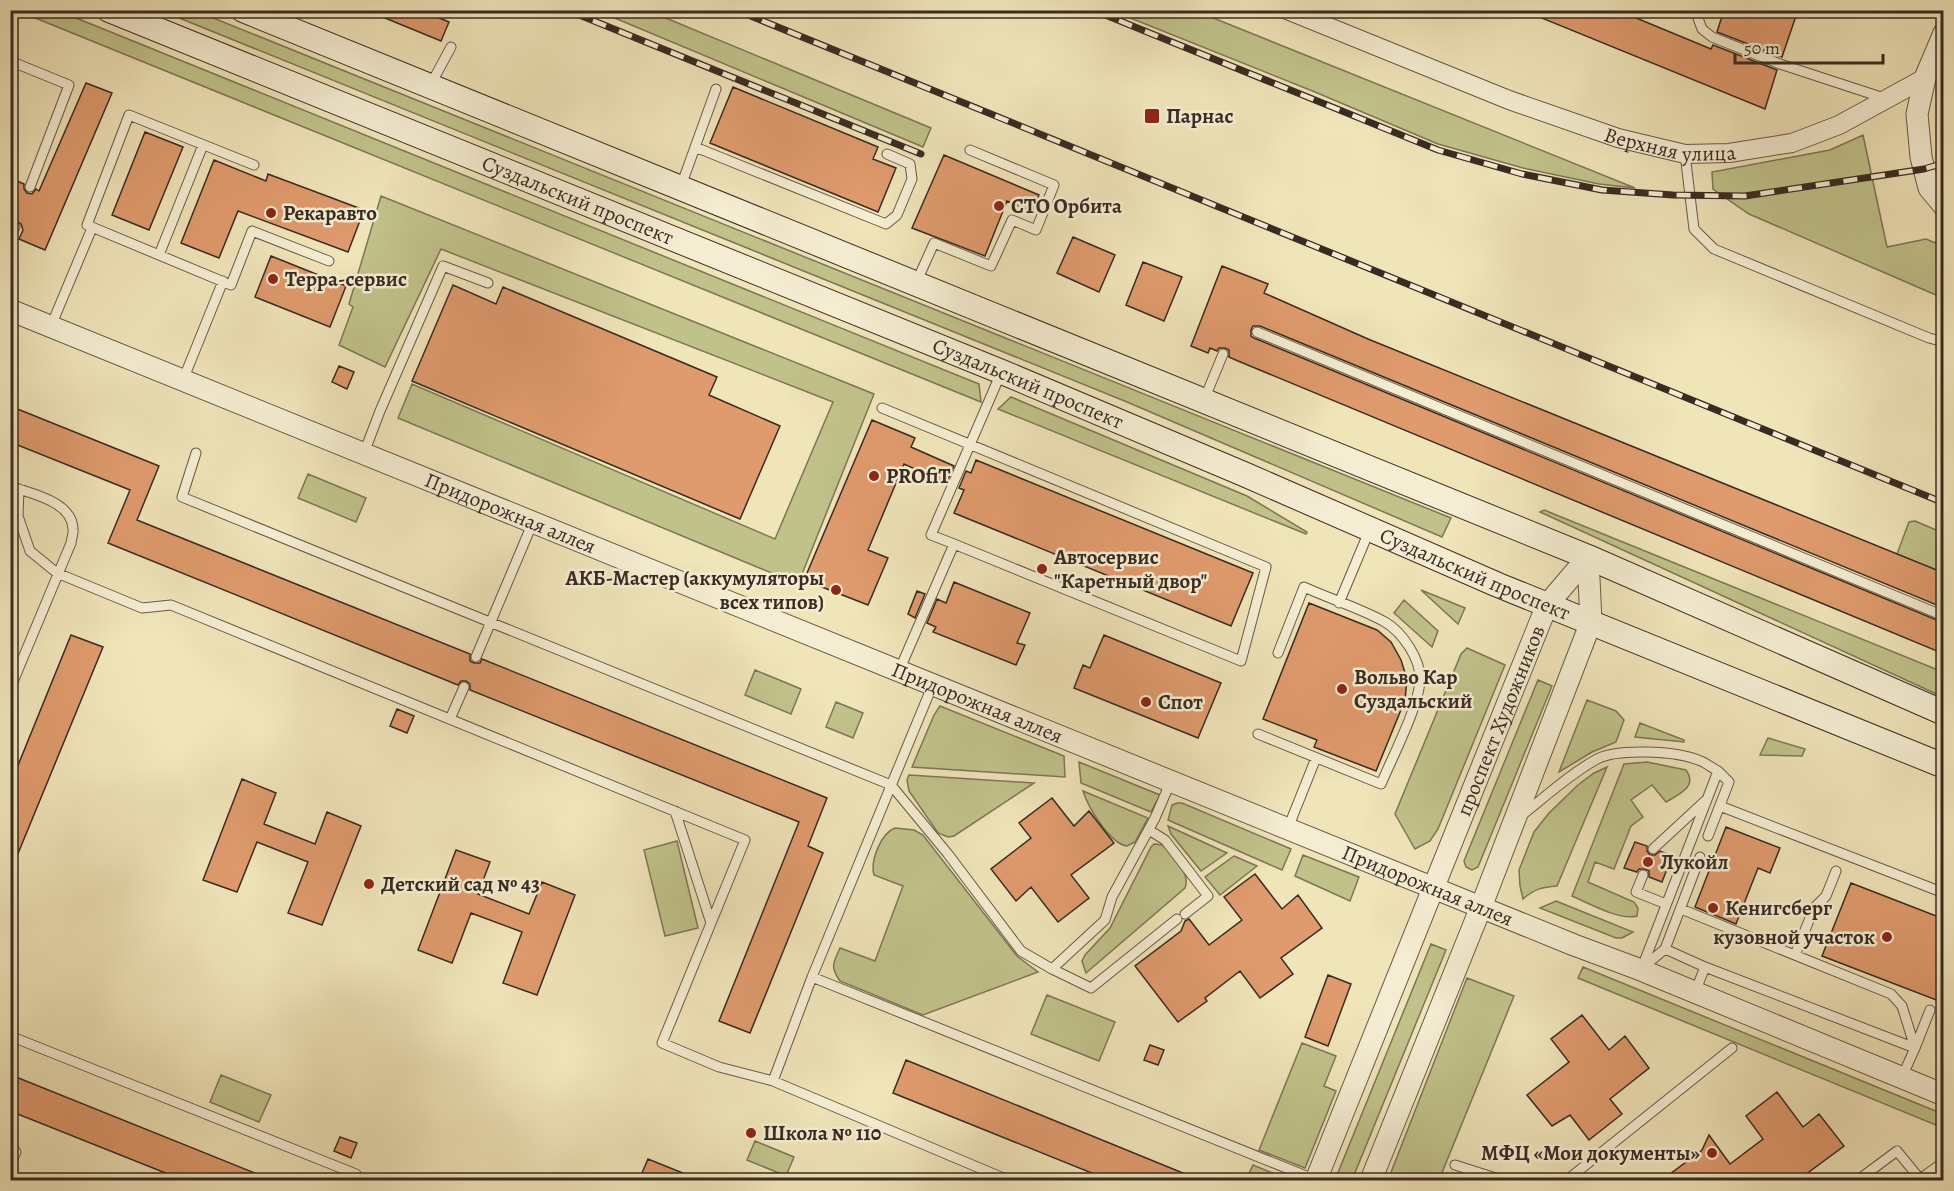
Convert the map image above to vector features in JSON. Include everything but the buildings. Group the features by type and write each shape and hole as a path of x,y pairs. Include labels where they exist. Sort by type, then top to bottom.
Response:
{"main road":[{"name":"Суздальский проспект","path":"109,10 1002,372 1547,605 1944,766"},
{"path":"243,10 1588,557 1944,713"}],"street":[{"name":"Верхняя улица","path":"1287,10 1509,100 1618,138 1685,154 1730,153 1792,143 1839,125 1925,78"},
{"path":"1944,33 1925,78 1917,114 1919,147 1929,188 1944,206"},
{"name":"Придорожная аллея","path":"10,310 1574,945 1641,970 1944,1095"},
{"path":"1371,1180 1592,622 1588,557"},
{"name":"проспект Художников","path":"1316,1180 1547,605 1588,557"}],"lane":[{"path":"1698,10 1702,29 1712,37 1780,64 1887,99"},
{"path":"1934,10 1944,15"},
{"path":"430,86 451,46"},
{"path":"10,61 69,86 30,187"},
{"path":"680,189 716,89"},
{"path":"254,165 129,115 87,225 231,285 252,231 328,261"},
{"path":"159,255 203,144"},
{"path":"695,147 886,224 897,215 912,179 910,164 887,154"},
{"path":"916,283 934,243 991,266 1012,220 1036,230 1054,185 970,150"},
{"path":"1685,154 1694,229 1714,249 1929,338 1944,342"},
{"path":"10,238 15,227"},
{"path":"51,326 92,228"},
{"path":"363,453 443,266 488,283"},
{"path":"183,380 223,281"},
{"path":"1257,332 1944,616"},
{"path":"1204,400 1223,354"},
{"path":"882,408 970,444 1266,567 1241,661 931,535 970,444 1002,372"},
{"path":"196,453 182,497 891,785 948,854 1021,951 1091,988 1208,896 1165,840 1149,830"},
{"path":"10,689 57,573 70,543 73,529 69,516 59,505 15,488 18,516 30,551 57,573 142,608 171,605 745,840 662,1043 719,1067 773,1081 1008,1180"},
{"path":"476,657 532,522"},
{"path":"1339,603 1370,529"},
{"path":"899,670 954,544"},
{"path":"1258,734 1381,784 1417,696 1420,677 1415,659 1405,641 1386,623 1304,587 1278,653"},
{"path":"773,1081 812,977 933,684"},
{"path":"450,719 464,687"},
{"path":"1512,823 1569,777 1599,758 1618,754 1661,752 1698,760 1718,771 1729,782 1708,836"},
{"path":"1288,828 1316,758"},
{"path":"1641,970 1718,771"},
{"path":"1052,969 1105,920 1112,897 1149,830 1171,781"},
{"path":"1653,849 1708,798"},
{"path":"1720,806 1944,893"},
{"path":"675,811 711,923"},
{"path":"1641,970 1665,949 1700,857"},
{"path":"1795,955 1814,908 1826,896 1836,871"},
{"path":"1642,875 1636,892 1666,904"},
{"path":"1681,909 1891,994 1902,1006 1915,1048"},
{"path":"1665,949 1705,967 1915,1048"},
{"path":"1695,994 1705,967"},
{"path":"812,977 1316,1180"},
{"path":"1902,1078 1930,1010"},
{"path":"10,1036 356,1174 359,1180"},
{"path":"1567,1180 1732,1048"},
{"path":"10,1150 16,1152 10,1166"},
{"path":"1858,1180 1897,1151 1920,1179 1944,1162"},
{"path":"1455,1165 1502,1180"}],"green space":[{"path":"18,11 59,11 979,384 981,402"},
{"path":"162,11 196,11 1451,518 1442,537 1127,402"},
{"path":"598,11 649,11 931,128 923,147"},
{"path":"1113,11 1196,11 1635,188 1599,184 1523,168 1438,144"},
{"path":"1863,135 1887,247 1926,239 1943,246 1943,298 1749,214 1713,189 1712,172 1830,150"},
{"path":"381,196 874,394 798,584 398,418 412,384 775,539 833,402 441,249 385,367 339,345 353,307 349,304"},
{"path":"1011,397 1247,496 1307,532 1306,534 998,409"},
{"path":"308,474 366,498 356,522 298,498"},
{"path":"1544,510 1943,672 1943,697 1540,512"},
{"path":"1915,521 1943,533 1943,573 1897,554 1909,522"},
{"path":"1421,590 1465,608 1458,624"},
{"path":"1404,600 1438,631 1432,647 1394,613"},
{"path":"1467,648 1505,665 1438,829 1430,841 1415,849 1395,814 1461,654"},
{"path":"755,670 801,689 791,714 745,695"},
{"path":"1538,680 1552,686 1478,867 1472,870 1466,867 1464,861"},
{"path":"1587,700 1616,711 1624,720 1616,742 1592,752 1559,772"},
{"path":"836,702 863,713 853,738 826,727"},
{"path":"940,706 1064,756 1065,777 912,767"},
{"path":"1640,723 1684,740 1684,742 1635,737"},
{"path":"1768,738 1805,749 1802,756 1760,755"},
{"path":"1079,762 1160,795 1151,812 1081,783"},
{"path":"1647,762 1686,770 1690,781 1681,793 1666,802 1652,785 1631,800 1643,817 1631,826 1614,869 1595,862 1588,882 1634,902 1638,908 1637,916 1622,916 1572,896 1624,764"},
{"path":"1607,767 1557,886 1539,889 1523,899 1519,870 1534,832 1549,813 1578,785"},
{"path":"909,775 1034,783 954,836 948,837 938,833 909,791 907,780"},
{"path":"1083,791 1148,818 1135,842 1127,846 1114,839 1095,815"},
{"path":"1182,803 1291,849 1282,870 1168,820 1172,805"},
{"path":"1168,826 1227,853 1201,871 1171,834"},
{"path":"895,828 914,830 923,835 1017,956 1038,972 923,1015 840,981 834,965 840,948 875,961 903,886 874,875 873,869 875,855 881,841"},
{"path":"677,841 698,928 665,936 644,850"},
{"path":"1154,844 1163,845 1180,865 1186,876 1185,888 1086,973 1082,961 1085,955 1110,928"},
{"path":"1303,855 1359,877 1350,901 1295,876"},
{"path":"1234,856 1257,866 1220,895 1205,877"},
{"path":"1556,901 1633,932 1622,938 1616,938 1540,908"},
{"path":"1431,944 1446,950 1352,1180 1335,1180"},
{"path":"1583,967 1943,1114 1943,1128 1578,978"},
{"path":"1467,978 1514,996 1439,1180 1388,1180"},
{"path":"1047,995 1115,1022 1099,1061 1031,1034"},
{"path":"1302,1043 1336,1056 1324,1086 1336,1091 1305,1168 1259,1150"},
{"path":"221,1075 271,1095 259,1122 210,1102"},
{"path":"755,1141 794,1157 786,1176 747,1160"},
{"path":"1253,1165 1290,1180 1246,1180"}],"railway":[{"path":"567,10 921,154"},
{"path":"736,10 1944,503"},
{"path":"1093,10 1438,150 1522,174 1602,190 1673,195 1745,196 1924,169 1944,163"}],"place":[{"name":"Парнас","path":"1152,116"},
{"name":"СТО Орбита","path":"999,206"},
{"name":"Рекаравто","path":"271,213"},
{"name":"Терра-сервис","path":"273,279"},
{"name":"PROfiT","path":"874,476"},
{"name":"Автосервис \"Каретный двор\"","path":"1042,569"},
{"name":"АКБ-Мастер (аккумуляторы всех типов)","path":"836,590"},
{"name":"Вольво Кар Суздальский","path":"1342,689"},
{"name":"Спот","path":"1146,702"},
{"name":"Лукойл","path":"1648,862"},
{"name":"Детский сад № 43","path":"369,884"},
{"name":"Кенигсберг","path":"1713,908"},
{"name":"кузовной участок","path":"1887,937"},
{"name":"Школа № 110","path":"751,1133"},
{"name":"МФЦ «Мои документы»","path":"1712,1153"}]}
